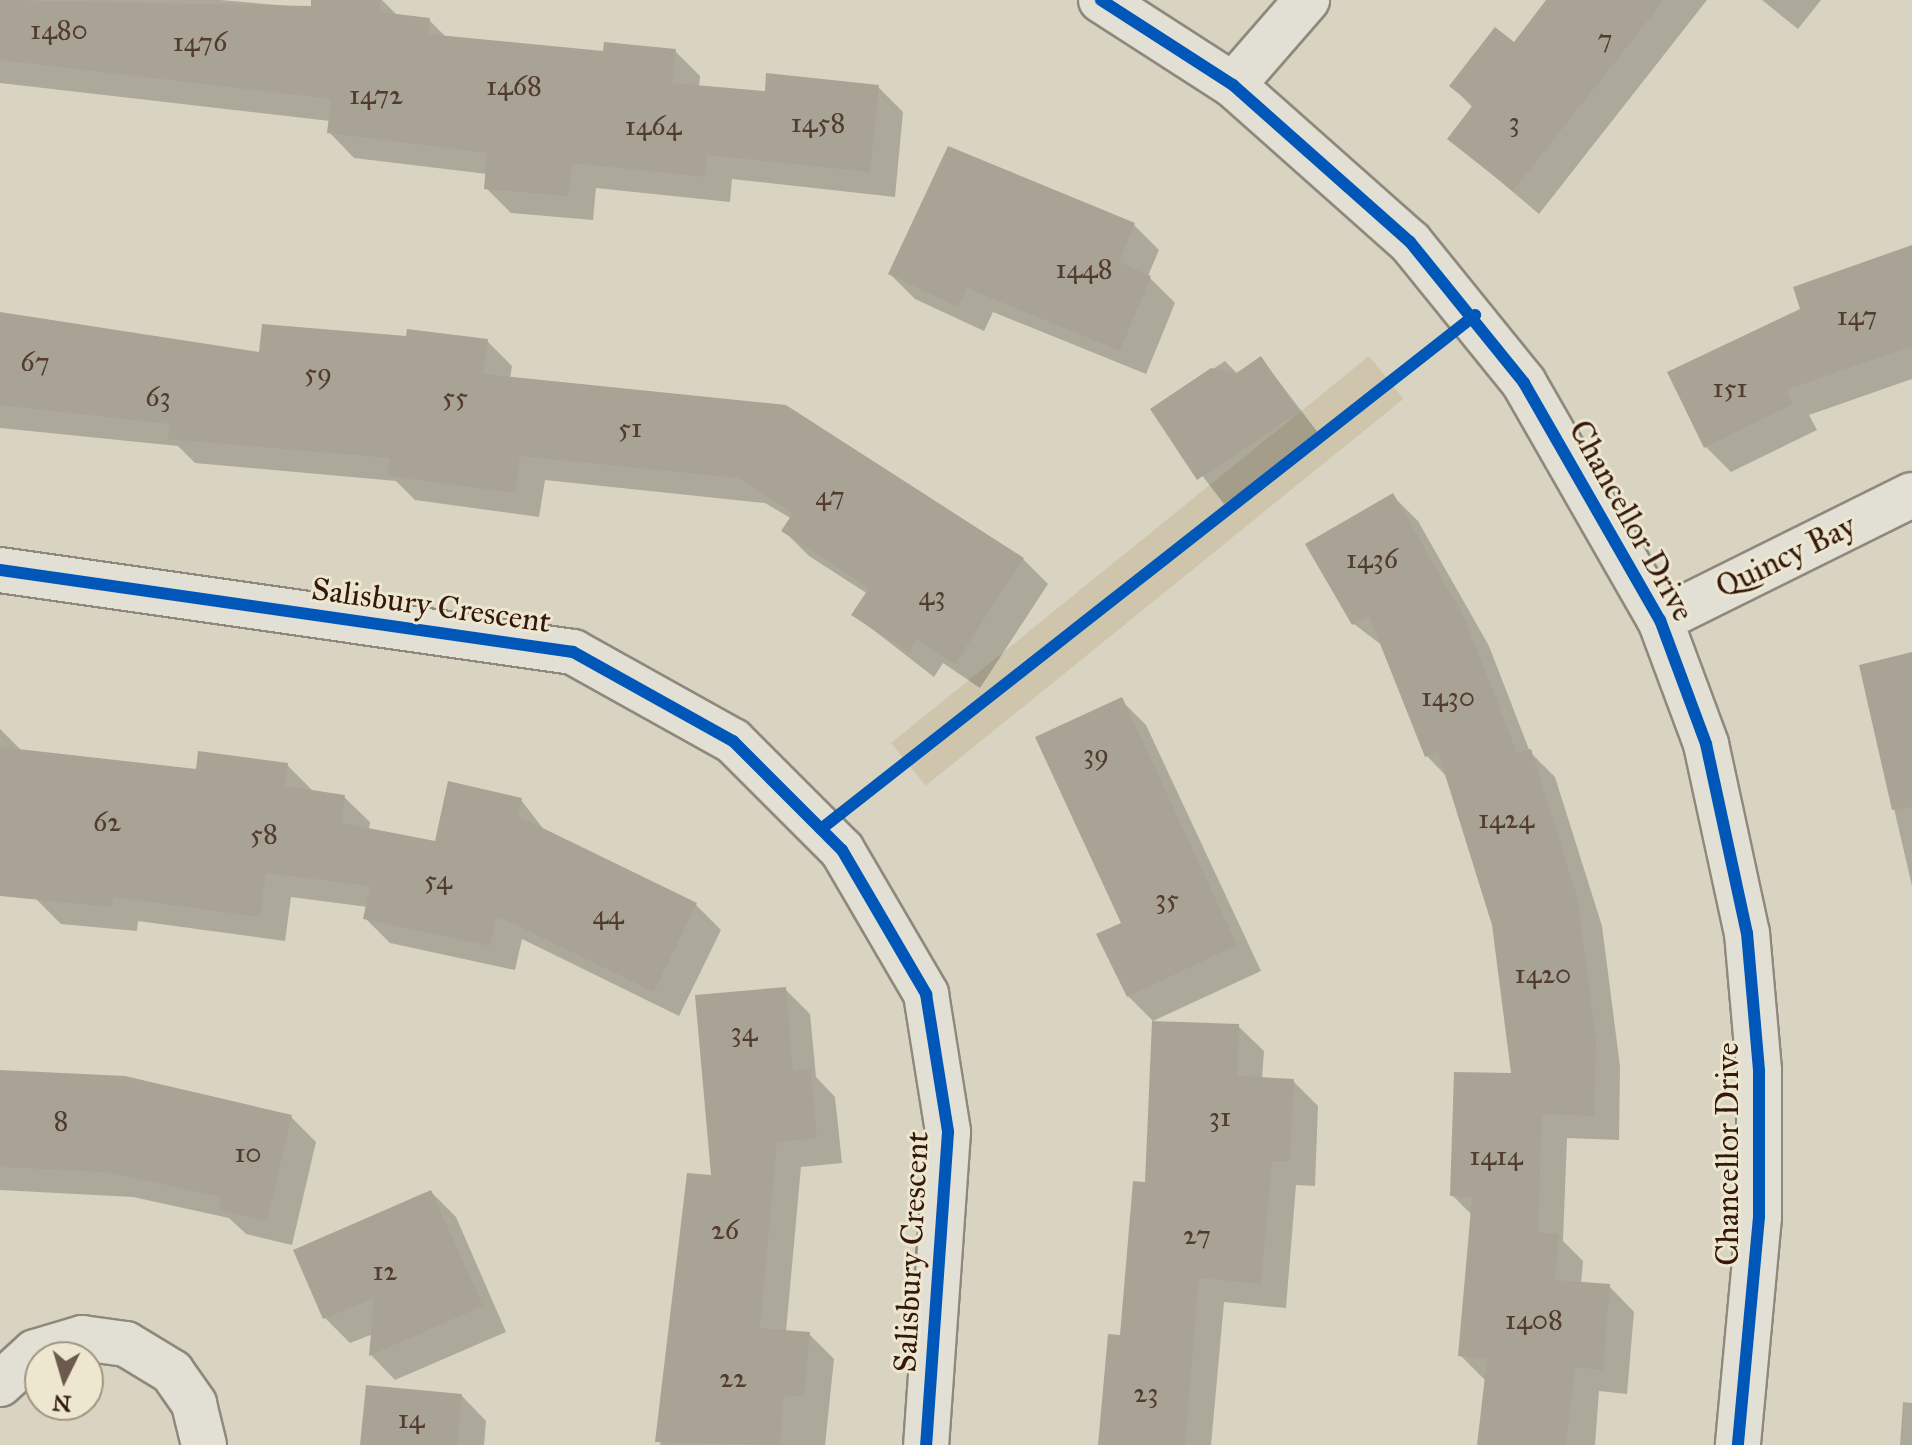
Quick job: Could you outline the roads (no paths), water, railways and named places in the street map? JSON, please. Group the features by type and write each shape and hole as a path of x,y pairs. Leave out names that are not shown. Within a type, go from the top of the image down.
{"street":[{"name":"Chancellor Drive","path":"1101,0 1233,85 1410,242 1475,315 1540,409 1660,620 1706,744 1747,933 1759,1071 1759,1217 1738,1445"},
{"path":"1233,85 1307,0"},
{"name":"Quincy Bay","path":"1660,620 1912,495"},
{"name":"Salisbury Crescent","path":"0,570 573,652 733,741 842,850 926,994 948,1132 926,1445"},
{"path":"0,1384 35,1352 82,1338 126,1344 172,1372 194,1404 204,1445"}]}
